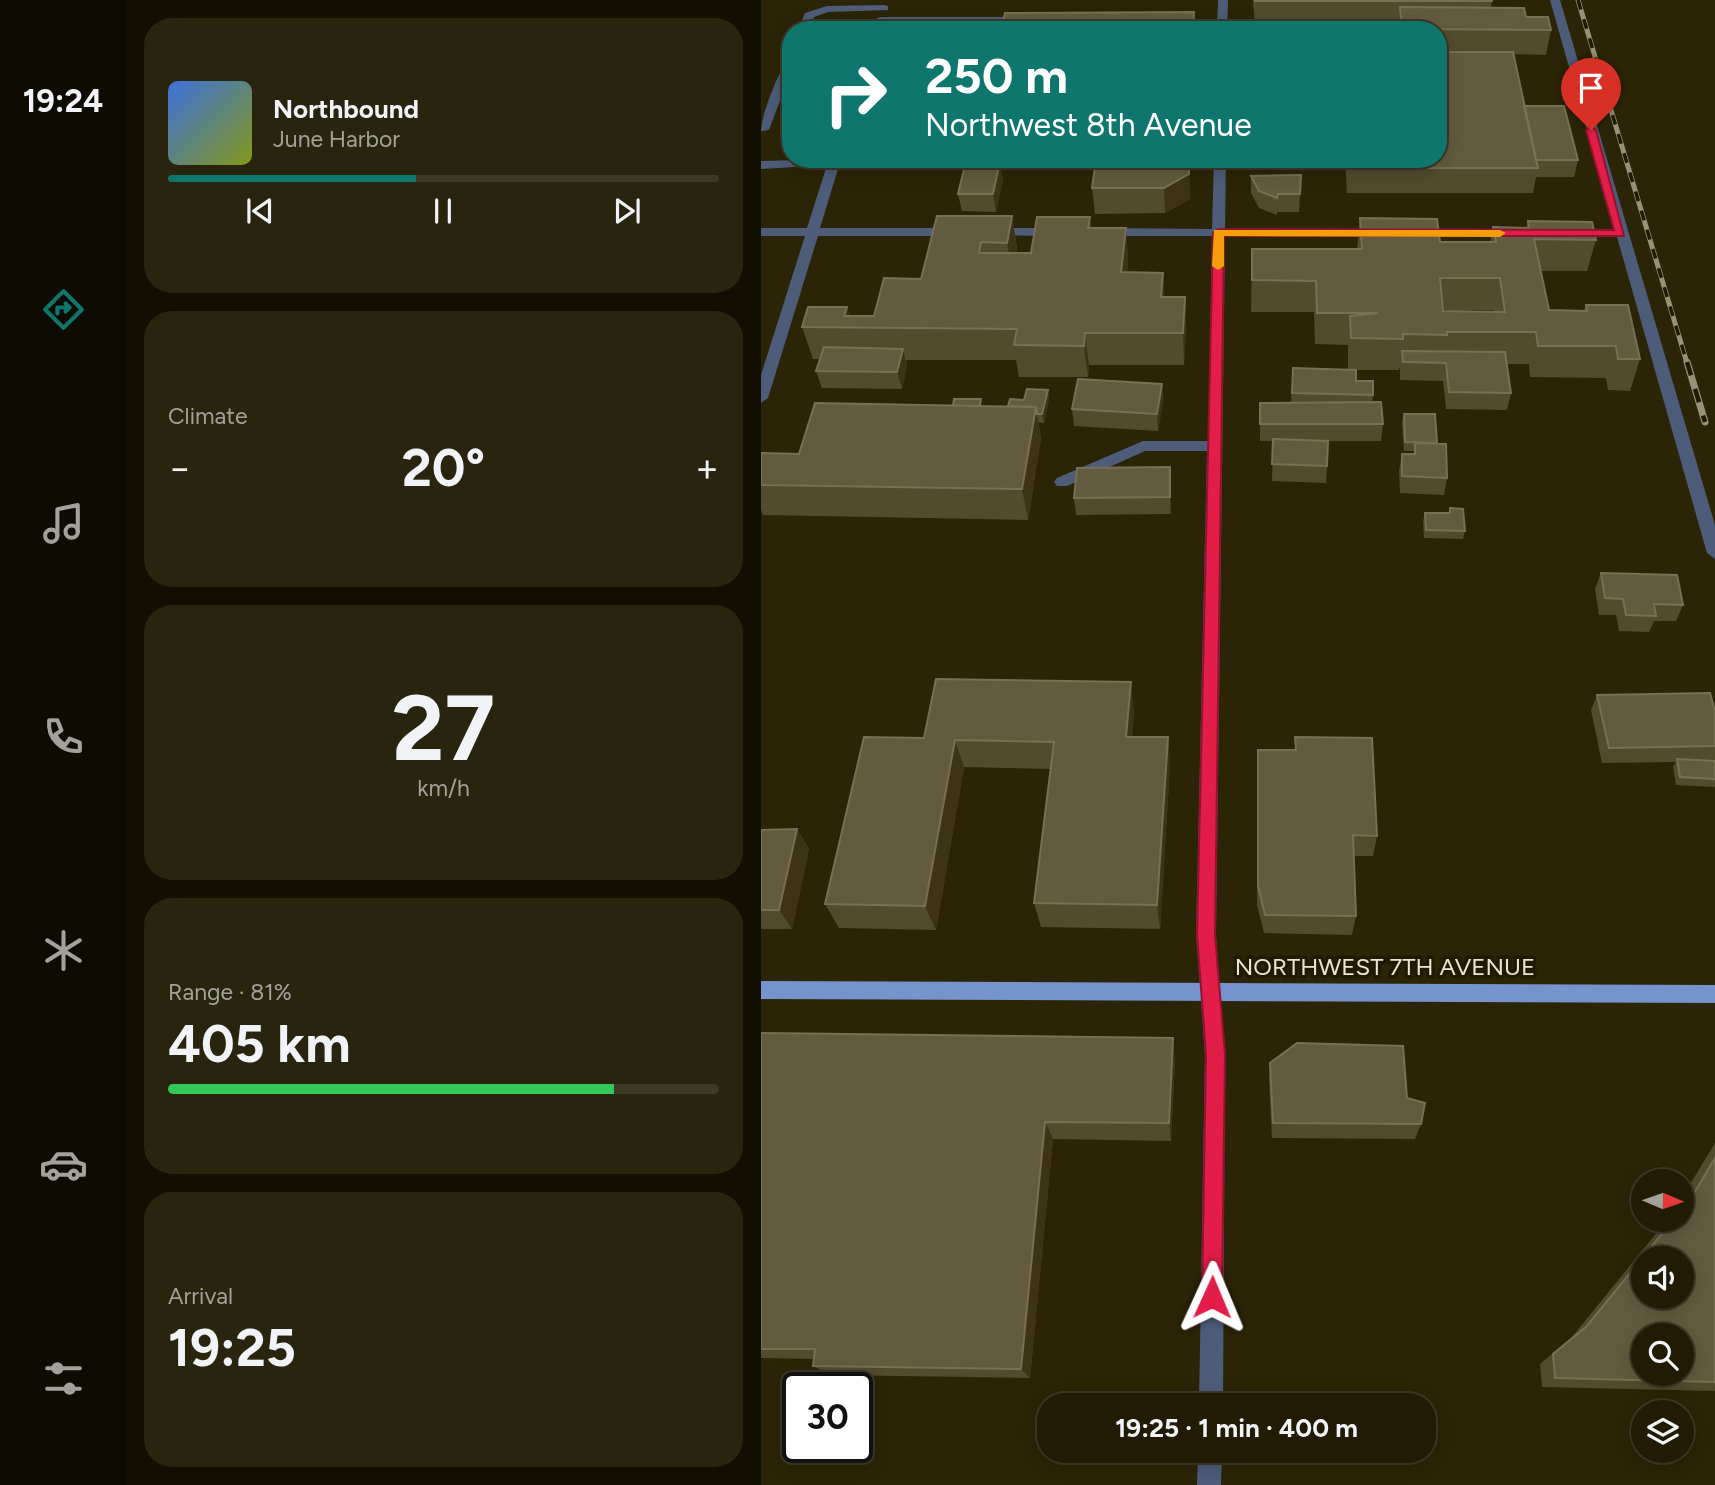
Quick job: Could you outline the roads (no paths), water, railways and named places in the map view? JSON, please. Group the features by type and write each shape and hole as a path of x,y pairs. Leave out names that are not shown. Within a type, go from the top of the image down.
{"main road":[{"name":"NORTHWEST 7TH AVENUE","path":"761,990 1715,994"}],"street":[{"path":"1222,21 1223,0"},
{"path":"1555,0 1620,233 1715,553"},
{"path":"807,21 809,15 829,4 882,14 1035,20"},
{"path":"765,128 782,93"},
{"path":"761,165 782,162"},
{"path":"761,398 832,168"},
{"path":"1211,1393 1215,1054 1206,935 1220,168"},
{"path":"761,232 1523,233"},
{"path":"1551,233 1620,233"},
{"path":"1062,482 1143,446 1215,446"},
{"path":"1210,1463 1210,1485"}],"railway":[{"path":"1578,0 1687,363"},
{"path":"1687,362 1705,422"}]}
